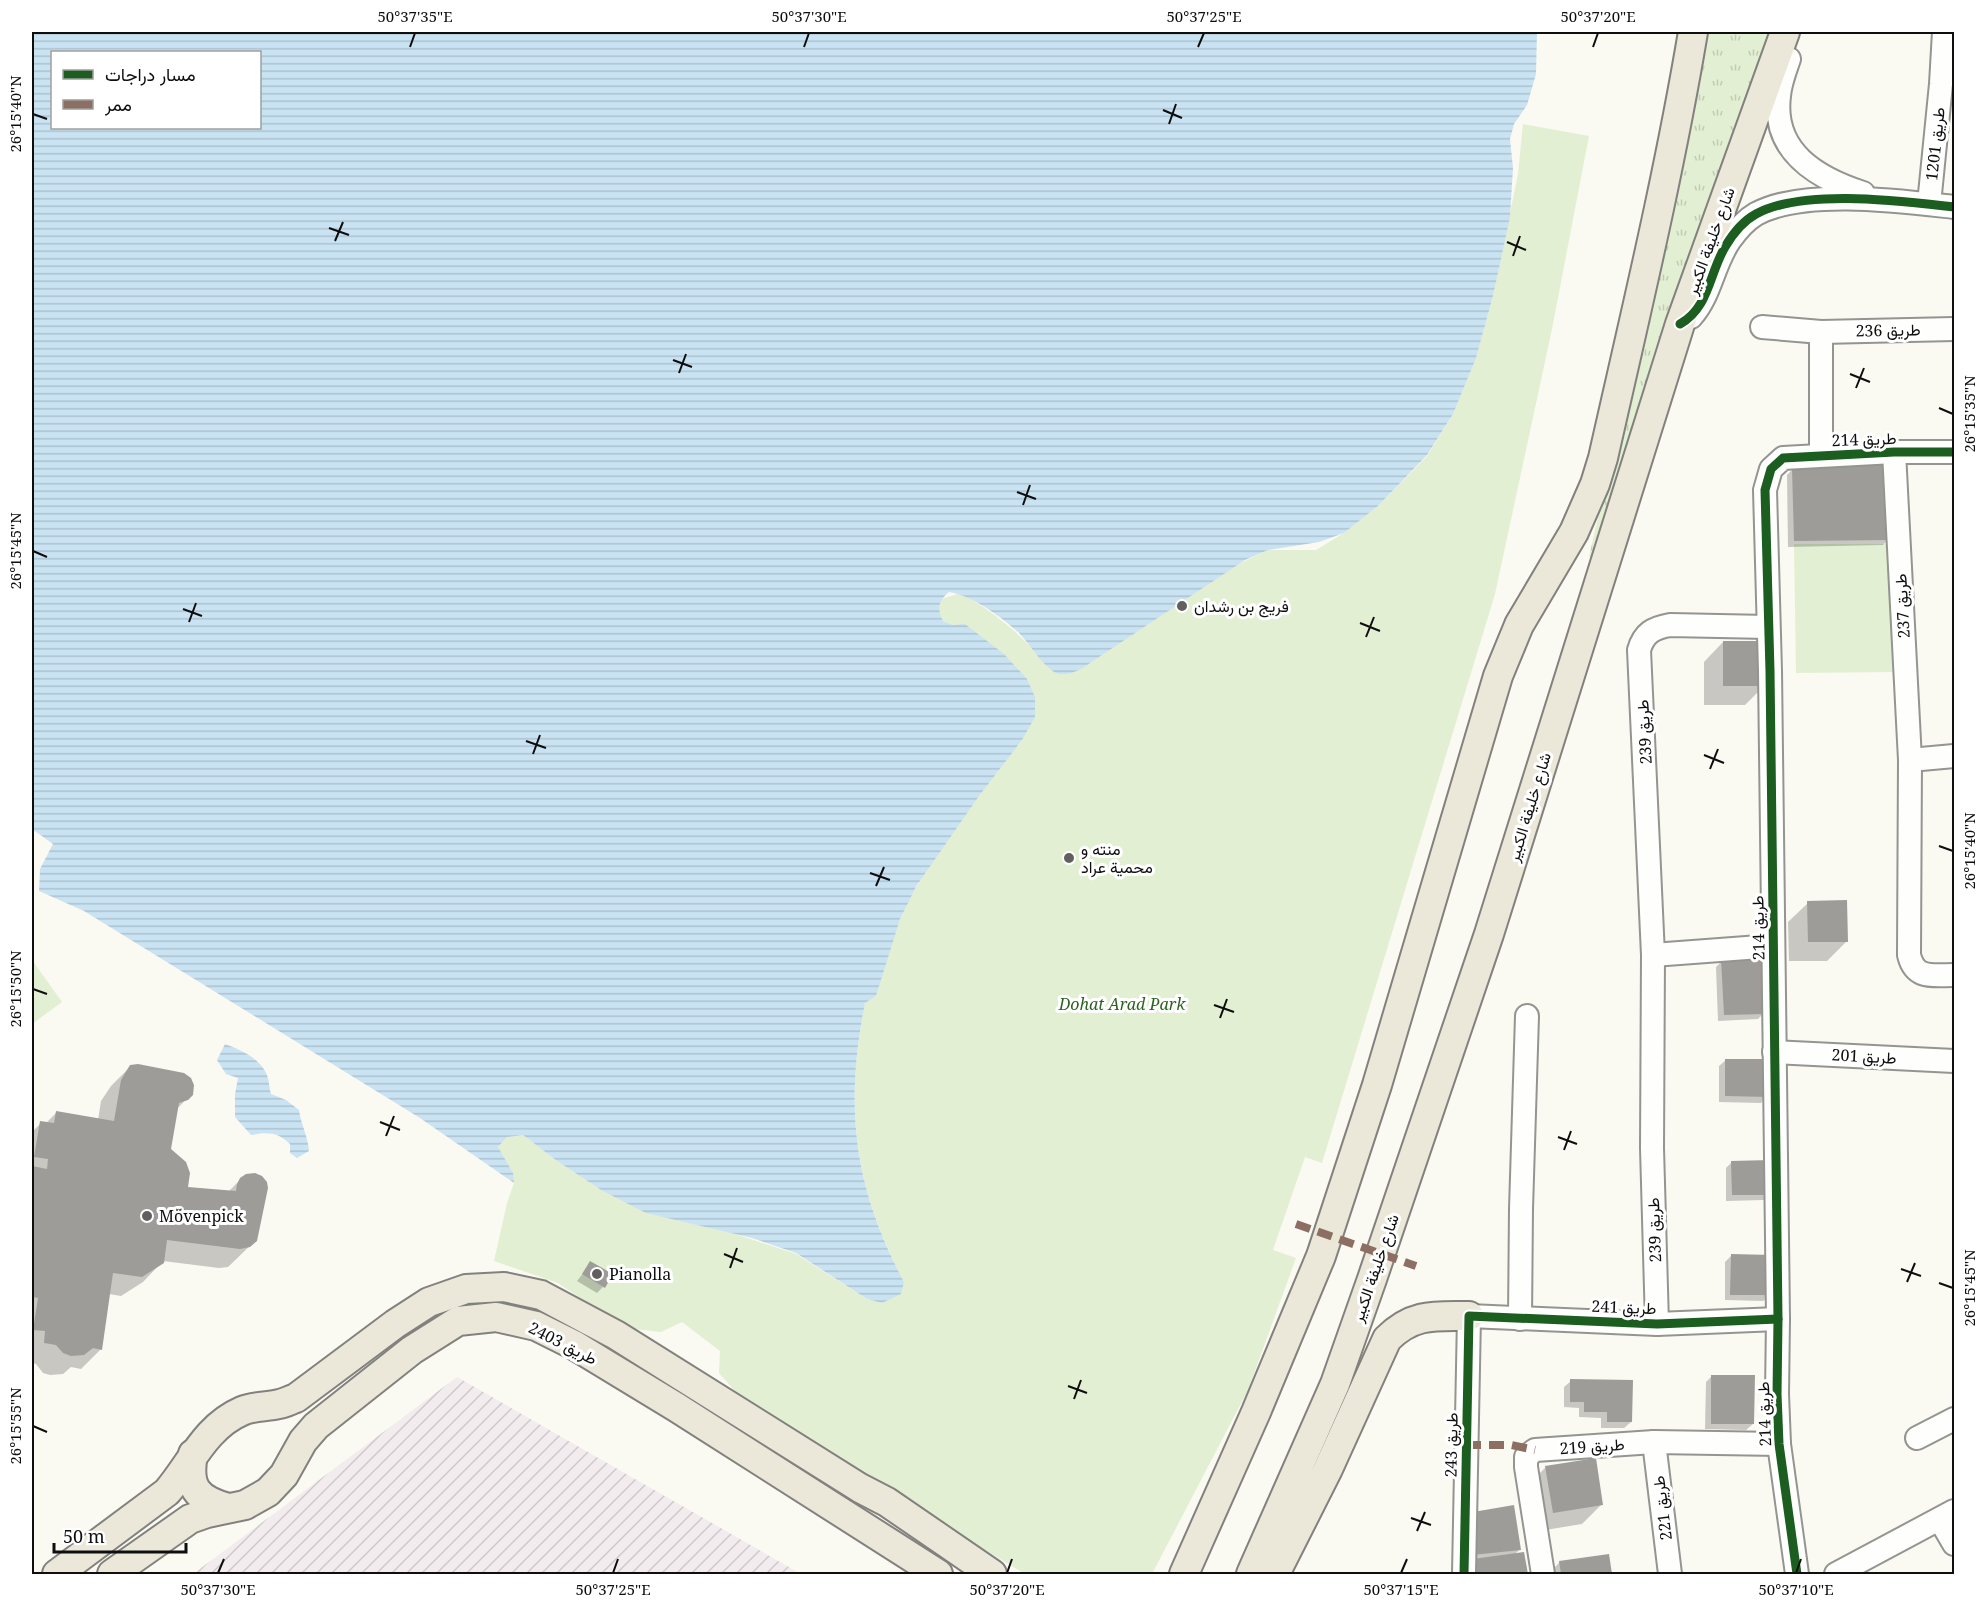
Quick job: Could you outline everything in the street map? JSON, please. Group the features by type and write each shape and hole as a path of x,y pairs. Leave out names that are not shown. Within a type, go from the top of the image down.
{"main road":[{"path":"1184,1575 1321,1256 1380,1074 1498,676 1519,625 1574,532 1595,484 1646,269 1693,32"},
{"name":"شارع خليفة الكبير","path":"1251,1575 1335,1384 1372,1279 1489,934 1680,324 1785,32"},
{"name":"طريق 2403","path":"57,1575 167,1492 181,1476 205,1438 220,1424 243,1410 280,1404 296,1398 429,1302 466,1289 504,1287 541,1295 616,1335 886,1502 992,1575"},
{"path":"1275,1575 1328,1469 1387,1339 1399,1327 1414,1319 1431,1316 1469,1316"},
{"name":"طريق 2403","path":"118,1570 190,1519 245,1505 268,1492 284,1474 303,1441 316,1426 412,1350 458,1321 496,1317 536,1326 574,1345 676,1407 938,1575"},
{"path":"676,1407 692,1383"},
{"path":"260,1407 277,1412 290,1425 296,1443 293,1460"},
{"path":"193,1454 190,1473 196,1490 210,1503 228,1508"},
{"path":"104,1539 118,1570"},
{"path":"1174,1575 1200,1539"}],"street":[{"path":"1794,32 1794,45 1778,97 1781,125 1786,139 1802,162 1825,179 1882,199"},
{"name":"طريق 1201","path":"1929,204 1948,85 1944,32"},
{"path":"1680,324 1692,317 1702,303 1719,259 1731,239 1756,214 1783,205 1812,200 1882,199 1954,207"},
{"name":"طريق 236","path":"1762,327 1821,332 1954,329"},
{"path":"1821,332 1821,455"},
{"name":"طريق 214","path":"1797,1575 1779,1444 1777,1394 1770,671 1765,490 1767,479 1776,463 1783,458 1894,452 1954,452"},
{"name":"طريق 237","path":"1894,452 1910,760 1909,955 1911,966 1921,974 1954,975"},
{"name":"طريق 239","path":"1657,1324 1652,1148 1653,955 1639,650 1647,633 1657,627 1670,625 1768,627"},
{"path":"1910,760 1954,756"},
{"path":"1653,955 1773,946"},
{"path":"1520,1319 1527,1016"},
{"name":"طريق 201","path":"1774,1052 1954,1061"},
{"name":"طريق 241","path":"1469,1316 1657,1324 1778,1319"},
{"name":"طريق 243","path":"1464,1575 1469,1316"},
{"path":"1917,1438 1954,1419"},
{"name":"طريق 219","path":"1544,1575 1527,1481 1526,1457 1536,1450 1654,1442 1779,1444"},
{"name":"طريق 221","path":"1654,1442 1670,1575"},
{"path":"1840,1574 1947,1515 1954,1544"}],"shaded area":[{"path":"457,1377 801,1574 193,1574"}],"green space":[{"path":"1702,32 1774,32 1595,559 1589,557"},
{"name":"Dohat Arad Park","path":"1523,124 1589,136 1552,329 1495,594 1322,1163 1305,1157 1273,1250 1296,1258 1248,1390 1152,1574 1025,1574 749,1407 719,1373 720,1351 682,1322 661,1332 624,1328 558,1283 494,1261 507,1203 514,1183 512,1173 498,1147 507,1137 523,1135 601,1190 796,1254 867,1299 882,1303 904,1282 874,1213 864,1179 858,1146 855,1077 865,1002 876,996 897,927 926,870 956,826 1022,740 953,625 943,621 938,611 941,599 961,593 1004,622 1041,658 1268,550 1316,550 1344,533 1378,506 1427,456 1453,414 1476,357 1493,296 1518,174"},
{"path":"1794,544 1891,544 1893,672 1796,673"},
{"path":"32,960 62,1002 32,1024"}],"water":[{"path":"32,32 1537,32 1536,74 1527,105 1514,124 1510,139 1513,168 1510,217 1493,296 1476,358 1453,414 1427,455 1378,506 1344,533 1319,542 1268,550 1245,560 1081,669 1068,674 1054,672 1020,634 977,602 949,592 941,602 939,609 943,621 953,625 965,624 1004,654 1027,679 1035,697 1035,717 1022,740 979,796 917,885 900,919 876,996 865,1003 855,1078 858,1146 864,1180 874,1213 904,1282 901,1294 882,1303 867,1299 796,1253 752,1238 646,1213 601,1190 523,1135 507,1137 498,1147 513,1173 514,1183 420,1118 84,911 39,891 40,869 53,844 32,829"},
{"path":"225,1044 242,1051 262,1066 271,1094 286,1100 299,1110 309,1151 297,1158 290,1153 290,1144 286,1140 272,1134 251,1135 235,1117 238,1078 226,1074 217,1060"}],"building":[{"path":"1886,464 1891,540 1794,541 1792,468"},
{"path":"1723,641 1766,641 1766,686 1723,686"},
{"path":"1847,900 1848,942 1808,942 1807,901"},
{"path":"1763,958 1765,1014 1724,1015 1721,959"},
{"path":"1725,1059 1769,1059 1769,1097 1725,1096"},
{"name":"Mövenpick","path":"138,1064 184,1073 191,1078 194,1085 193,1095 188,1100 179,1103 171,1149 186,1162 190,1173 188,1187 236,1191 240,1178 246,1174 255,1173 267,1182 268,1188 257,1241 250,1247 240,1249 167,1240 164,1263 142,1277 113,1273 102,1350 93,1348 84,1355 71,1356 63,1353 56,1345 44,1343 45,1331 33,1330 38,1298 32,1297 32,1166 47,1169 48,1159 34,1157 40,1121 54,1123 56,1111 114,1121 121,1080 130,1065"},
{"path":"1771,1160 1772,1195 1732,1195 1731,1161"},
{"path":"1731,1254 1772,1255 1771,1295 1730,1295"},
{"name":"Pianolla","path":"590,1261 613,1274 605,1288 582,1274"},
{"path":"1711,1375 1755,1375 1754,1424 1711,1424"},
{"path":"1570,1379 1633,1380 1632,1422 1607,1422 1607,1412 1584,1412 1584,1402 1570,1402"},
{"path":"1596,1458 1603,1505 1553,1513 1545,1466"},
{"path":"1514,1505 1521,1550 1472,1555 1473,1512"},
{"path":"1524,1552 1528,1574 1475,1574 1473,1559"},
{"path":"1609,1554 1612,1574 1561,1574 1559,1561"}],"marked path":[{"path":"1296,1224 1416,1266"},
{"path":"1466,1445 1511,1445 1535,1450"}],"cycle path":[{"path":"1680,324 1690,317 1703,300 1720,257 1731,238 1742,224 1756,214 1776,206 1800,201 1853,198 1954,207"},
{"path":"1797,1574 1779,1444 1777,1394 1770,671 1765,490 1771,469 1783,458 1894,452 1954,452"},
{"path":"1464,1574 1469,1316 1657,1324 1778,1319"}],"place":[{"name":"فريج بن رشدان","path":"1182,606"},
{"name":"منته و محمية عراد","path":"1069,858"},
{"name":"Mövenpick","path":"147,1216"},
{"name":"Pianolla","path":"597,1274"}]}
